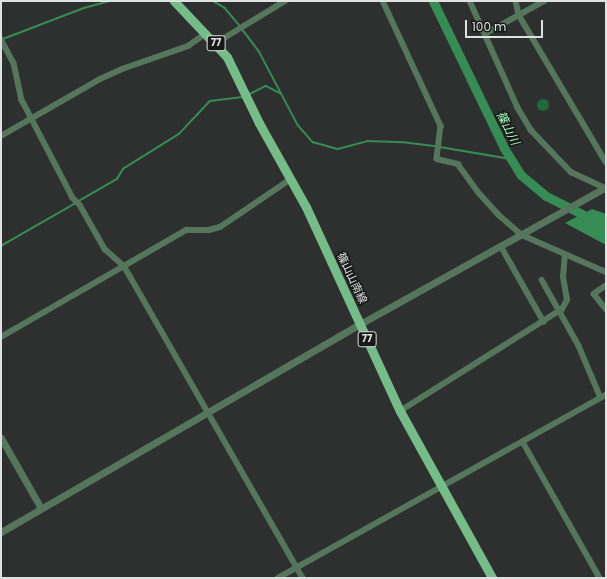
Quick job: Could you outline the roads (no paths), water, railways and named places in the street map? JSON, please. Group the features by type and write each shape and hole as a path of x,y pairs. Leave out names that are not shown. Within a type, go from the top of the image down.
{"main road":[{"name":"篠山山南線","path":"174,1 205,34 216,43 227,57 246,96 292,179 400,411 492,578"}],"street":[{"path":"216,43 285,1"},
{"path":"383,1 436,113 441,137 437,159 458,164 480,194 499,215 524,233 565,255 606,272"},
{"path":"470,1 518,108 531,130 570,172 604,188"},
{"path":"516,1 519,16 606,162"},
{"path":"485,34 544,1"},
{"path":"1,136 32,117 111,74 188,46 205,34"},
{"path":"1,39 14,63 18,89 72,198 80,205 104,249 124,266 303,578"},
{"path":"1,337 186,230 215,229 292,179"},
{"path":"1,532 208,414 360,324 604,188"},
{"path":"501,246 544,322"},
{"path":"400,411 558,312 567,300 563,277 565,255"},
{"path":"278,578 604,396 580,346 558,312 542,280"},
{"path":"606,286 594,294 606,309"},
{"path":"1,438 41,508"},
{"path":"523,442 600,578"}],"waterway":[{"path":"3,39 84,8 110,1"},
{"path":"213,1 225,8 241,27"},
{"name":"篠山川","path":"433,1 504,148 521,175 546,196 606,226"},
{"path":"243,30 259,51 298,125 313,142 338,149 367,141 402,142 436,146"},
{"path":"248,95 266,86 280,93"},
{"path":"79,201 117,179 123,169 179,134 210,101 243,97"},
{"path":"440,147 511,159"},
{"path":"1,246 76,203"}]}
